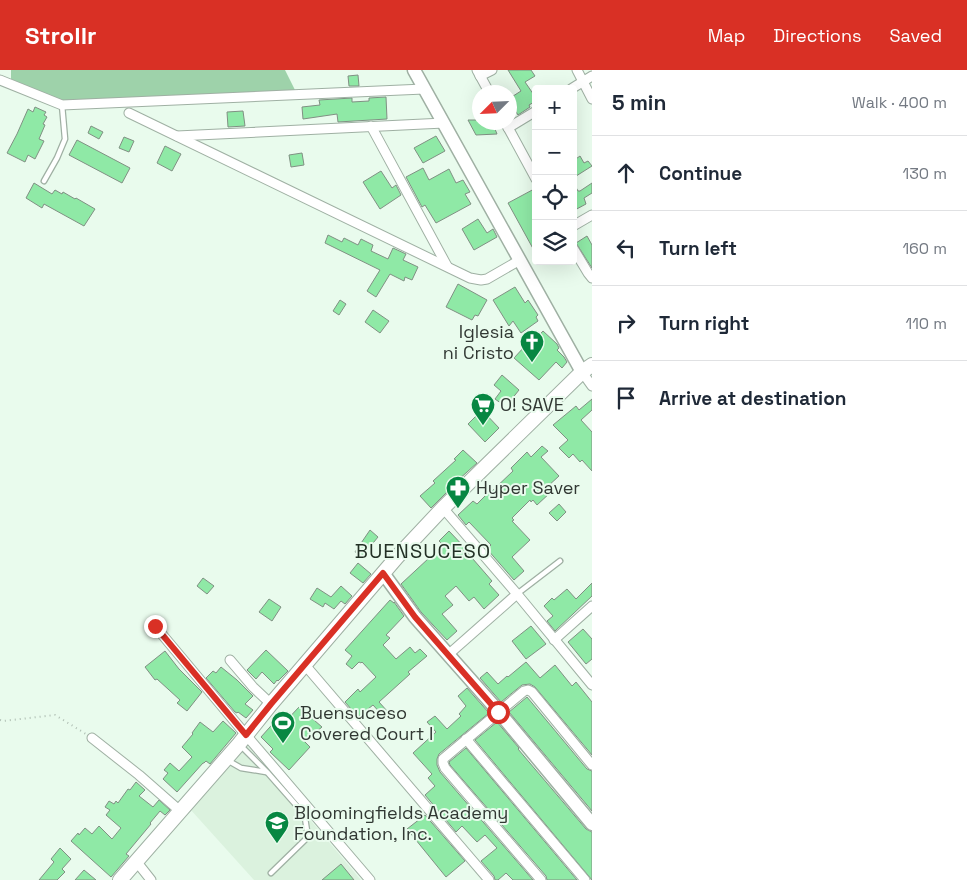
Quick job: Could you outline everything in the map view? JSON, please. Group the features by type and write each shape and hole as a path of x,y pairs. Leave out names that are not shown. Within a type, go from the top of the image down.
{"main road":[{"path":"120,880 226,759 396,557 443,508 587,368"}],"street":[{"path":"414,70 520,260 587,368 592,386"},
{"path":"485,85 479,73 492,70"},
{"path":"577,70 592,99"},
{"path":"577,86 592,76"},
{"path":"0,80 62,105 424,89"},
{"path":"129,113 470,278 481,280 494,276 520,260"},
{"path":"517,120 532,113"},
{"path":"177,136 444,123"},
{"path":"371,126 447,266"},
{"path":"508,130 534,175"},
{"path":"577,224 592,215"},
{"path":"577,255 592,278"},
{"path":"443,508 592,685"},
{"path":"383,573 415,617 449,654 592,824"},
{"path":"449,654 517,594"},
{"path":"554,640 592,606"},
{"path":"155,626 242,739 370,880"},
{"path":"230,660 244,678 271,704"},
{"path":"305,665 488,880"},
{"path":"541,880 445,768 443,760 498,712 524,691 528,690 532,692 592,765"},
{"path":"92,738 180,810"},
{"path":"466,739 585,880"},
{"path":"136,861 152,880"}],"lane":[{"path":"44,181 65,139 62,105"},
{"path":"517,594 560,561"},
{"path":"242,739 267,772 304,814 305,818 308,837 271,873"},
{"path":"226,759 241,768 267,772"}],"path":[{"path":"0,720 55,715 92,738"}],"shaded area":[{"name":"Bloomingfields Academy Foundation, Inc.","path":"247,745 361,880 254,880 190,809"}],"green space":[{"path":"11,70 285,70 295,90 61,101 11,79"}],"building":[{"path":"508,70 531,70 535,76 525,82 532,92 532,103 529,105 530,107 518,115 517,94 521,91"},
{"path":"358,75 359,86 349,86 348,76"},
{"path":"386,97 387,119 338,122 337,114 303,119 302,107 320,105 319,100 352,98 352,102"},
{"path":"35,107 46,112 44,115 47,117 43,124 45,125 39,139 44,141 35,159 28,155 25,162 7,153 28,109 33,112"},
{"path":"243,111 245,126 228,127 227,112"},
{"path":"91,126 103,132 99,139 88,133"},
{"path":"473,130 495,130 497,134 476,135"},
{"path":"436,136 445,151 423,163 414,148"},
{"path":"124,137 134,141 129,152 119,148"},
{"path":"77,140 130,168 122,183 69,155"},
{"path":"165,146 181,154 172,171 157,163"},
{"path":"302,153 304,165 291,167 289,155"},
{"path":"580,156 584,163 588,161 592,166 577,175 577,175 577,158"},
{"path":"423,168 429,180 449,169 456,183 463,180 470,192 465,194 471,204 436,223 425,205 422,207 406,177"},
{"path":"381,171 392,188 396,185 401,195 380,209 363,182"},
{"path":"34,183 52,194 55,190 62,194 63,192 95,209 84,226 44,204 42,208 26,198"},
{"path":"592,183 592,193 584,198 586,204 577,209 577,189 580,191"},
{"path":"532,190 532,247 508,203"},
{"path":"478,219 487,233 493,229 497,237 474,250 462,229"},
{"path":"328,235 342,242 344,238 358,245 361,239 373,245 371,251 388,259 393,248 406,254 403,260 418,267 412,280 405,277 404,281 390,274 376,297 367,291 380,270 325,243"},
{"path":"587,236 592,245 592,268 577,245 577,242"},
{"path":"458,284 487,300 478,316 475,315 472,320 446,307"},
{"path":"515,287 525,303 528,300 538,315 536,317 538,321 521,333 513,321 509,326 493,300"},
{"path":"340,300 346,304 339,315 333,311"},
{"path":"373,310 389,321 380,333 365,322"},
{"path":"543,331 557,344 559,348 557,350 567,362 562,368 556,362 539,380 514,358 525,346 527,348"},
{"path":"502,375 519,390 511,400 508,397 502,404 495,399 501,391 494,385"},
{"path":"592,399 592,410 581,420 592,432 592,471 582,460 580,462 573,454 569,458 559,448 568,440 553,425 576,406 579,410"},
{"name":"O! SAVE","path":"482,410 499,428 485,442 468,424"},
{"path":"542,446 548,451 541,457 559,476 547,487 551,492 537,505 533,500 531,502 530,500 512,518 514,520 512,521 530,540 512,557 524,571 514,580 487,549 491,545 469,522 466,525 458,515 473,501 477,504 490,493 513,471 511,468 527,452 531,457"},
{"path":"463,450 477,463 447,490 431,508 420,496 435,483 433,481 456,460 454,459"},
{"path":"559,504 566,512 557,521 549,513"},
{"path":"370,530 378,537 362,556 355,552"},
{"path":"449,531 492,581 489,584 499,595 484,609 474,597 469,601 456,586 445,596 453,605 442,614 457,631 447,640 421,612 401,584 443,545 439,541"},
{"path":"358,563 371,574 363,583 350,573"},
{"path":"203,578 214,586 207,594 197,586"},
{"path":"592,583 592,596 555,631 547,621 553,616 544,606 552,598 554,600 567,589 576,599"},
{"path":"341,586 352,596 345,604 341,601 334,609 325,603 323,607 310,599 317,588 331,597"},
{"path":"269,599 281,607 272,621 259,612"},
{"path":"390,600 394,602 404,616 386,635 390,638 383,645 396,659 410,647 415,653 420,649 427,656 408,672 410,674 379,702 388,712 383,716 373,705 358,717 345,702 358,689 360,692 376,677 362,662 359,662 352,669 346,664 352,656 345,650"},
{"path":"531,626 546,644 526,659 512,641"},
{"path":"583,629 592,639 592,659 586,664 568,642"},
{"path":"266,650 288,671 274,684 262,672 256,679 247,670"},
{"path":"165,651 179,669 202,692 187,711 177,703 180,700 157,679 155,680 145,667"},
{"path":"526,662 540,678 555,665 572,686 576,682 592,702 592,755 535,687 530,684 522,685 501,702 480,678 487,672 498,684"},
{"path":"221,667 253,696 245,704 253,710 246,718 235,712 206,678 213,671 216,673"},
{"path":"467,688 489,713 439,754 437,765 440,772 533,880 513,880 506,873 498,880 495,880 494,876 481,861 497,848 485,835 477,842 462,826 456,832 425,795 435,786 428,778 432,774 413,753 436,732 427,722 435,716 447,729 461,716 459,714 466,706 458,696"},
{"path":"527,697 587,769 592,771 592,811 509,712"},
{"name":"Buensuceso Covered Court I","path":"299,707 322,727 316,732 314,730 304,741 310,747 289,770 270,752 273,749 261,737 278,718 284,723"},
{"path":"223,721 236,733 210,764 206,761 203,763 177,792 163,779 168,773 164,770 170,763 179,771 192,757 182,747 200,722 213,732"},
{"path":"497,722 586,829 592,832 592,880 475,740"},
{"path":"466,748 577,880 547,880 546,876 450,765 449,762"},
{"path":"136,782 145,790 139,796 153,807 159,800 170,810 165,815 160,811 126,854 129,856 111,877 71,841 85,828 92,834 99,826 112,839 121,828 106,815 110,810 105,807 109,801 114,804 116,801 118,803 128,789 130,790"},
{"path":"425,815 465,861 446,877 407,829"},
{"path":"60,848 71,859 62,869 65,872 57,880 39,880 54,862 51,859"},
{"path":"341,864 354,880 322,880"},
{"path":"84,870 96,880 75,880"}],"place":[{"name":"Iglesia ni Cristo","path":"532,363"},
{"name":"O! SAVE","path":"483,426"},
{"name":"Hyper Saver","path":"458,509"},
{"name":"Buensuceso Covered Court I","path":"283,744"},
{"name":"Bloomingfields Academy Foundation, Inc.","path":"277,844"}],"district":[{"name":"BUENSUCESO","path":"423,551"}],"route":[{"path":"155,626 246,735 383,573 415,617 498,712"}]}
